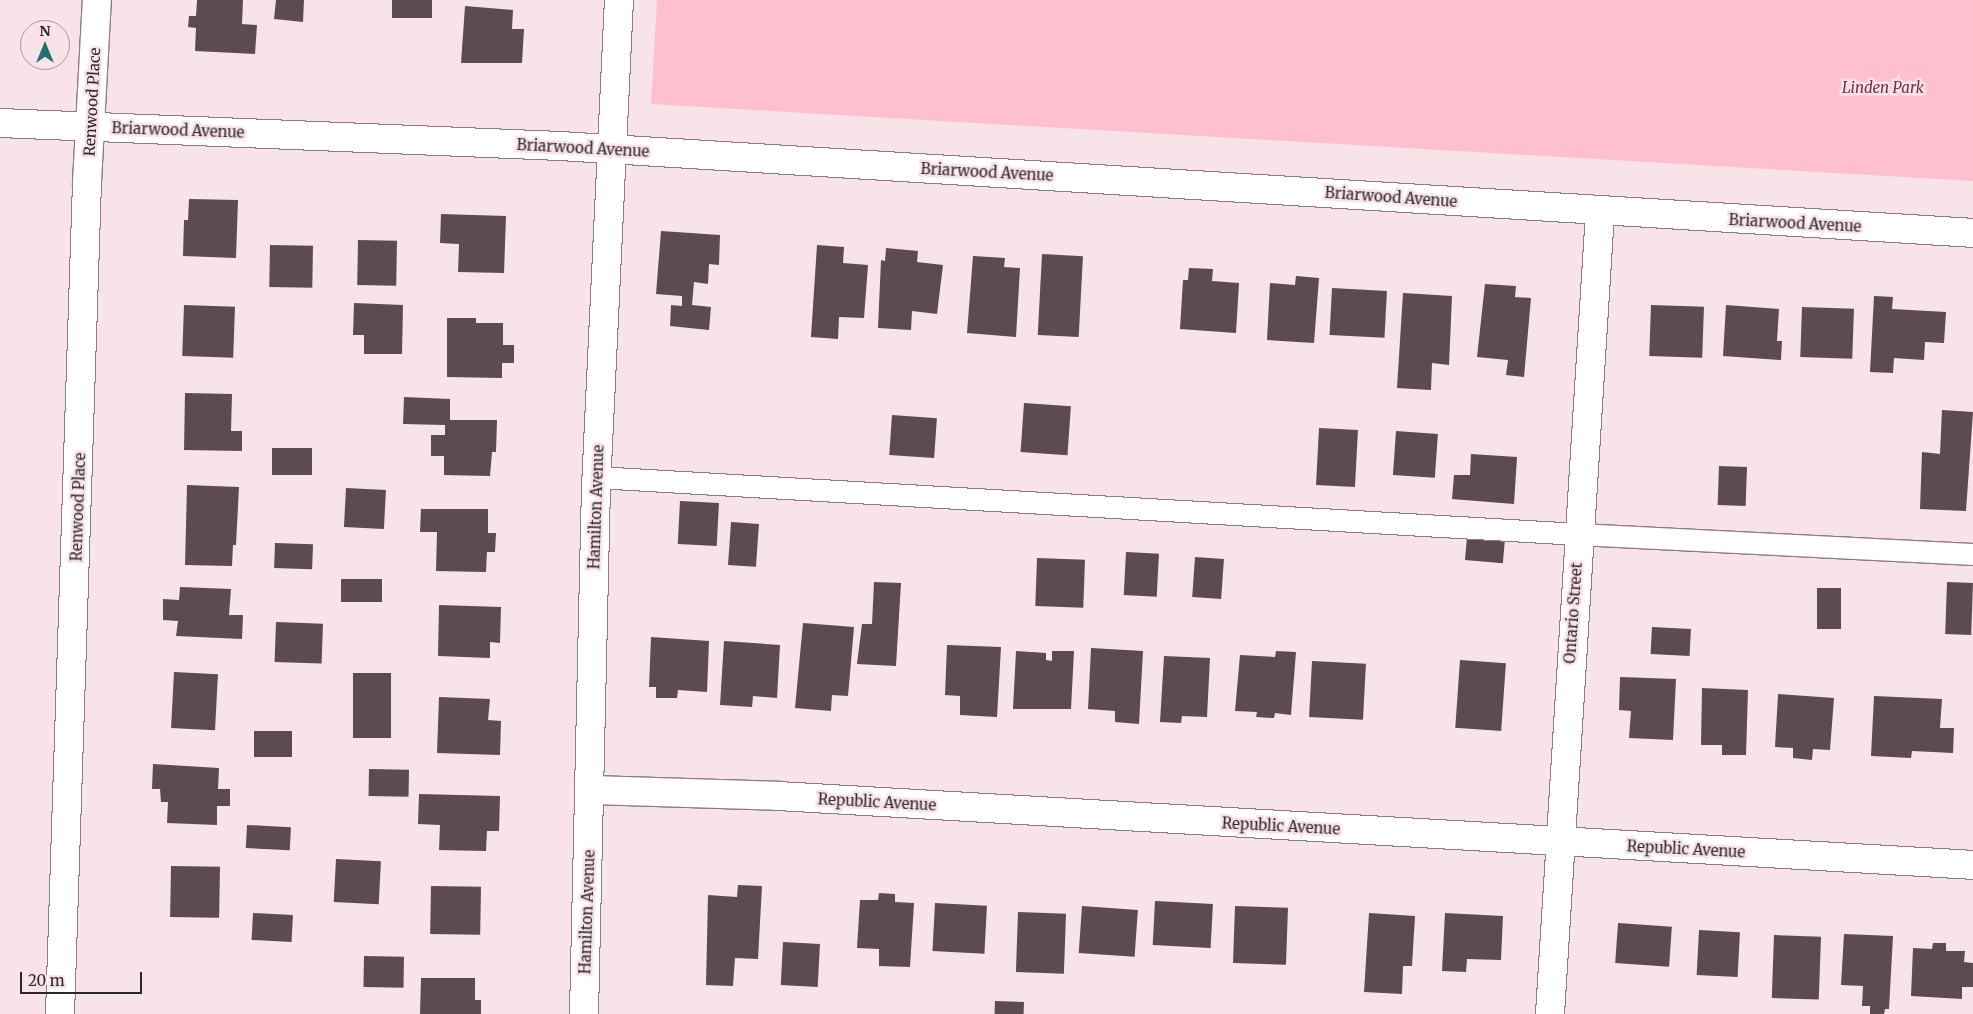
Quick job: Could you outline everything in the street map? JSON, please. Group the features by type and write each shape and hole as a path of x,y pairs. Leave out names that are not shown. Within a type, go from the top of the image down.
{"street":[{"name":"Renwood Place","path":"60,1014 90,126 97,0"},
{"name":"Hamilton Avenue","path":"584,1014 596,477 610,150 619,0"},
{"name":"Briarwood Avenue","path":"0,123 610,150 1268,188 1600,212 1973,233"},
{"name":"Ontario Street","path":"1550,1014 1559,842 1600,212"},
{"name":"Republic Avenue","path":"590,790 778,796 1973,865"}],"lane":[{"path":"596,477 1579,534 1973,554"}],"green space":[{"name":"Linden Park","path":"657,0 1973,0 1973,181 651,104"}],"building":[{"path":"197,0 243,0 242,24 257,25 255,54 195,51 196,28 188,27 189,16 196,16"},
{"path":"276,0 304,0 303,22 274,19"},
{"path":"392,0 432,0 432,18 392,18"},
{"path":"465,6 513,10 512,29 524,29 522,63 461,63"},
{"path":"189,199 238,200 236,258 183,256 184,220 188,220"},
{"path":"441,214 506,216 504,273 458,272 459,244 440,243"},
{"path":"661,231 720,235 719,265 709,264 708,284 694,282 692,305 711,307 709,330 670,326 671,305 682,306 682,296 656,294"},
{"path":"358,240 397,241 396,286 357,285"},
{"path":"270,245 313,246 312,288 269,287"},
{"path":"817,245 844,247 843,263 868,265 864,318 839,317 838,339 811,337"},
{"path":"886,248 918,251 917,262 943,265 937,314 912,311 911,330 878,328 881,260 885,261"},
{"path":"1042,254 1083,256 1079,337 1038,335"},
{"path":"973,256 1005,258 1004,267 1020,268 1016,337 967,333"},
{"path":"1189,268 1213,269 1212,281 1239,283 1236,333 1180,329 1183,280 1188,280"},
{"path":"1296,276 1319,278 1314,343 1267,340 1270,283 1295,285"},
{"path":"1485,284 1516,286 1515,297 1531,298 1524,377 1506,375 1508,360 1477,357"},
{"path":"1332,288 1387,291 1384,338 1330,335"},
{"path":"1403,293 1452,296 1449,365 1432,363 1431,390 1397,388"},
{"path":"1874,296 1893,297 1892,309 1946,312 1944,343 1925,342 1924,360 1894,358 1893,373 1870,372"},
{"path":"354,303 403,305 402,354 364,354 364,335 353,335"},
{"path":"184,305 235,307 233,358 182,356"},
{"path":"1651,305 1704,307 1702,358 1649,356"},
{"path":"1726,305 1779,309 1777,341 1782,341 1781,360 1723,356"},
{"path":"1802,307 1854,309 1852,359 1800,357"},
{"path":"447,318 476,318 476,323 503,323 503,345 514,345 514,363 502,363 502,378 447,377"},
{"path":"185,393 232,394 231,431 242,431 242,451 184,450"},
{"path":"404,397 450,399 450,420 497,420 496,452 492,452 490,476 444,475 444,456 431,456 431,435 445,435 445,425 403,424"},
{"path":"1024,403 1071,406 1067,455 1021,452"},
{"path":"1942,410 1973,412 1966,511 1920,509 1922,452 1940,454"},
{"path":"892,415 937,418 934,458 889,455"},
{"path":"1319,428 1358,430 1355,487 1316,485"},
{"path":"1396,431 1438,434 1435,478 1393,475"},
{"path":"272,448 312,448 312,475 272,475"},
{"path":"1471,454 1517,457 1514,504 1452,499 1454,475 1470,475"},
{"path":"1719,466 1747,467 1746,506 1718,505"},
{"path":"187,485 239,487 236,545 233,545 232,566 185,565"},
{"path":"346,488 386,490 384,529 344,527"},
{"path":"680,501 719,503 717,546 678,544"},
{"path":"421,509 488,509 488,533 496,533 495,552 487,552 486,572 436,571 437,532 420,532"},
{"path":"731,522 759,524 756,567 728,565"},
{"path":"1467,537 1505,540 1503,563 1465,560"},
{"path":"275,543 313,544 312,569 274,568"},
{"path":"1126,552 1159,554 1157,597 1124,595"},
{"path":"1195,557 1224,559 1221,599 1192,597"},
{"path":"1037,558 1085,560 1083,608 1035,606"},
{"path":"341,579 382,579 382,602 341,602"},
{"path":"874,582 901,583 896,666 857,664 862,624 872,624"},
{"path":"1947,582 1973,583 1971,635 1945,634"},
{"path":"180,587 231,589 229,615 243,615 242,639 176,636 178,621 163,620 163,599 179,600"},
{"path":"1817,588 1841,588 1841,629 1817,629"},
{"path":"439,605 501,607 500,643 490,642 490,658 438,656"},
{"path":"276,622 323,624 322,664 275,662"},
{"path":"803,623 854,627 848,696 832,695 831,711 795,708"},
{"path":"1652,627 1691,629 1690,656 1651,654"},
{"path":"651,637 709,641 707,692 678,690 677,698 656,698 656,687 649,687"},
{"path":"724,641 780,645 777,698 753,696 752,707 720,705"},
{"path":"947,645 1001,647 997,717 960,715 960,696 945,695"},
{"path":"1091,648 1143,651 1139,724 1115,722 1115,711 1088,709"},
{"path":"1016,651 1046,653 1046,660 1052,661 1052,651 1074,651 1071,709 1013,709"},
{"path":"1276,651 1296,652 1291,715 1275,713 1274,718 1256,717 1257,712 1235,711 1240,655 1275,657"},
{"path":"1164,656 1210,658 1207,717 1182,716 1181,723 1160,722"},
{"path":"1460,660 1506,663 1501,731 1455,728"},
{"path":"1312,661 1366,664 1363,720 1309,717"},
{"path":"174,672 218,674 215,730 171,728"},
{"path":"353,673 391,673 391,738 353,738"},
{"path":"1620,677 1676,679 1673,740 1629,738 1631,711 1619,710"},
{"path":"1702,688 1748,690 1746,755 1722,755 1722,745 1701,745"},
{"path":"1778,694 1834,698 1830,750 1813,749 1812,760 1793,758 1793,748 1775,747"},
{"path":"1874,696 1942,699 1940,728 1954,728 1953,753 1912,751 1911,758 1871,756"},
{"path":"439,697 490,699 488,720 501,721 500,755 437,753"},
{"path":"254,731 292,731 292,757 254,757"},
{"path":"153,764 219,768 218,789 230,789 230,806 217,806 217,825 167,823 168,802 161,802 160,789 152,789"},
{"path":"369,769 409,770 409,797 369,796"},
{"path":"419,794 500,796 499,831 487,831 486,851 439,850 440,825 418,824"},
{"path":"247,825 291,827 290,850 246,848"},
{"path":"336,859 381,861 379,904 334,902"},
{"path":"171,866 220,867 219,918 170,917"},
{"path":"738,885 762,886 758,959 735,958 733,986 706,985 708,895 737,897"},
{"path":"431,886 481,887 480,935 430,934"},
{"path":"879,893 895,894 895,902 914,903 910,967 879,966 879,949 857,948 860,900 878,900"},
{"path":"1155,901 1213,904 1211,948 1153,945"},
{"path":"935,903 987,906 984,954 932,951"},
{"path":"1082,906 1138,910 1135,957 1079,953"},
{"path":"1235,906 1288,908 1286,965 1233,963"},
{"path":"1018,912 1066,914 1064,974 1016,972"},
{"path":"253,913 293,915 292,942 252,940"},
{"path":"1369,913 1415,916 1412,966 1403,966 1402,994 1364,992"},
{"path":"1445,913 1503,916 1501,960 1467,959 1466,972 1442,971"},
{"path":"1618,923 1672,927 1669,967 1615,963"},
{"path":"1699,930 1740,932 1738,977 1697,975"},
{"path":"1844,934 1893,936 1889,1009 1885,1009 1884,1014 1870,1014 1870,1006 1862,1006 1863,986 1841,985"},
{"path":"1774,935 1821,937 1819,1000 1772,998"},
{"path":"783,942 820,944 818,987 781,985"},
{"path":"1933,943 1946,943 1946,951 1965,951 1964,962 1973,963 1973,987 1962,987 1962,999 1911,996 1913,948 1932,949"},
{"path":"364,956 404,957 403,988 363,987"},
{"path":"421,978 475,978 475,1000 481,1000 481,1014 420,1014"},
{"path":"995,1001 1024,1002 1024,1014 995,1014"}]}
